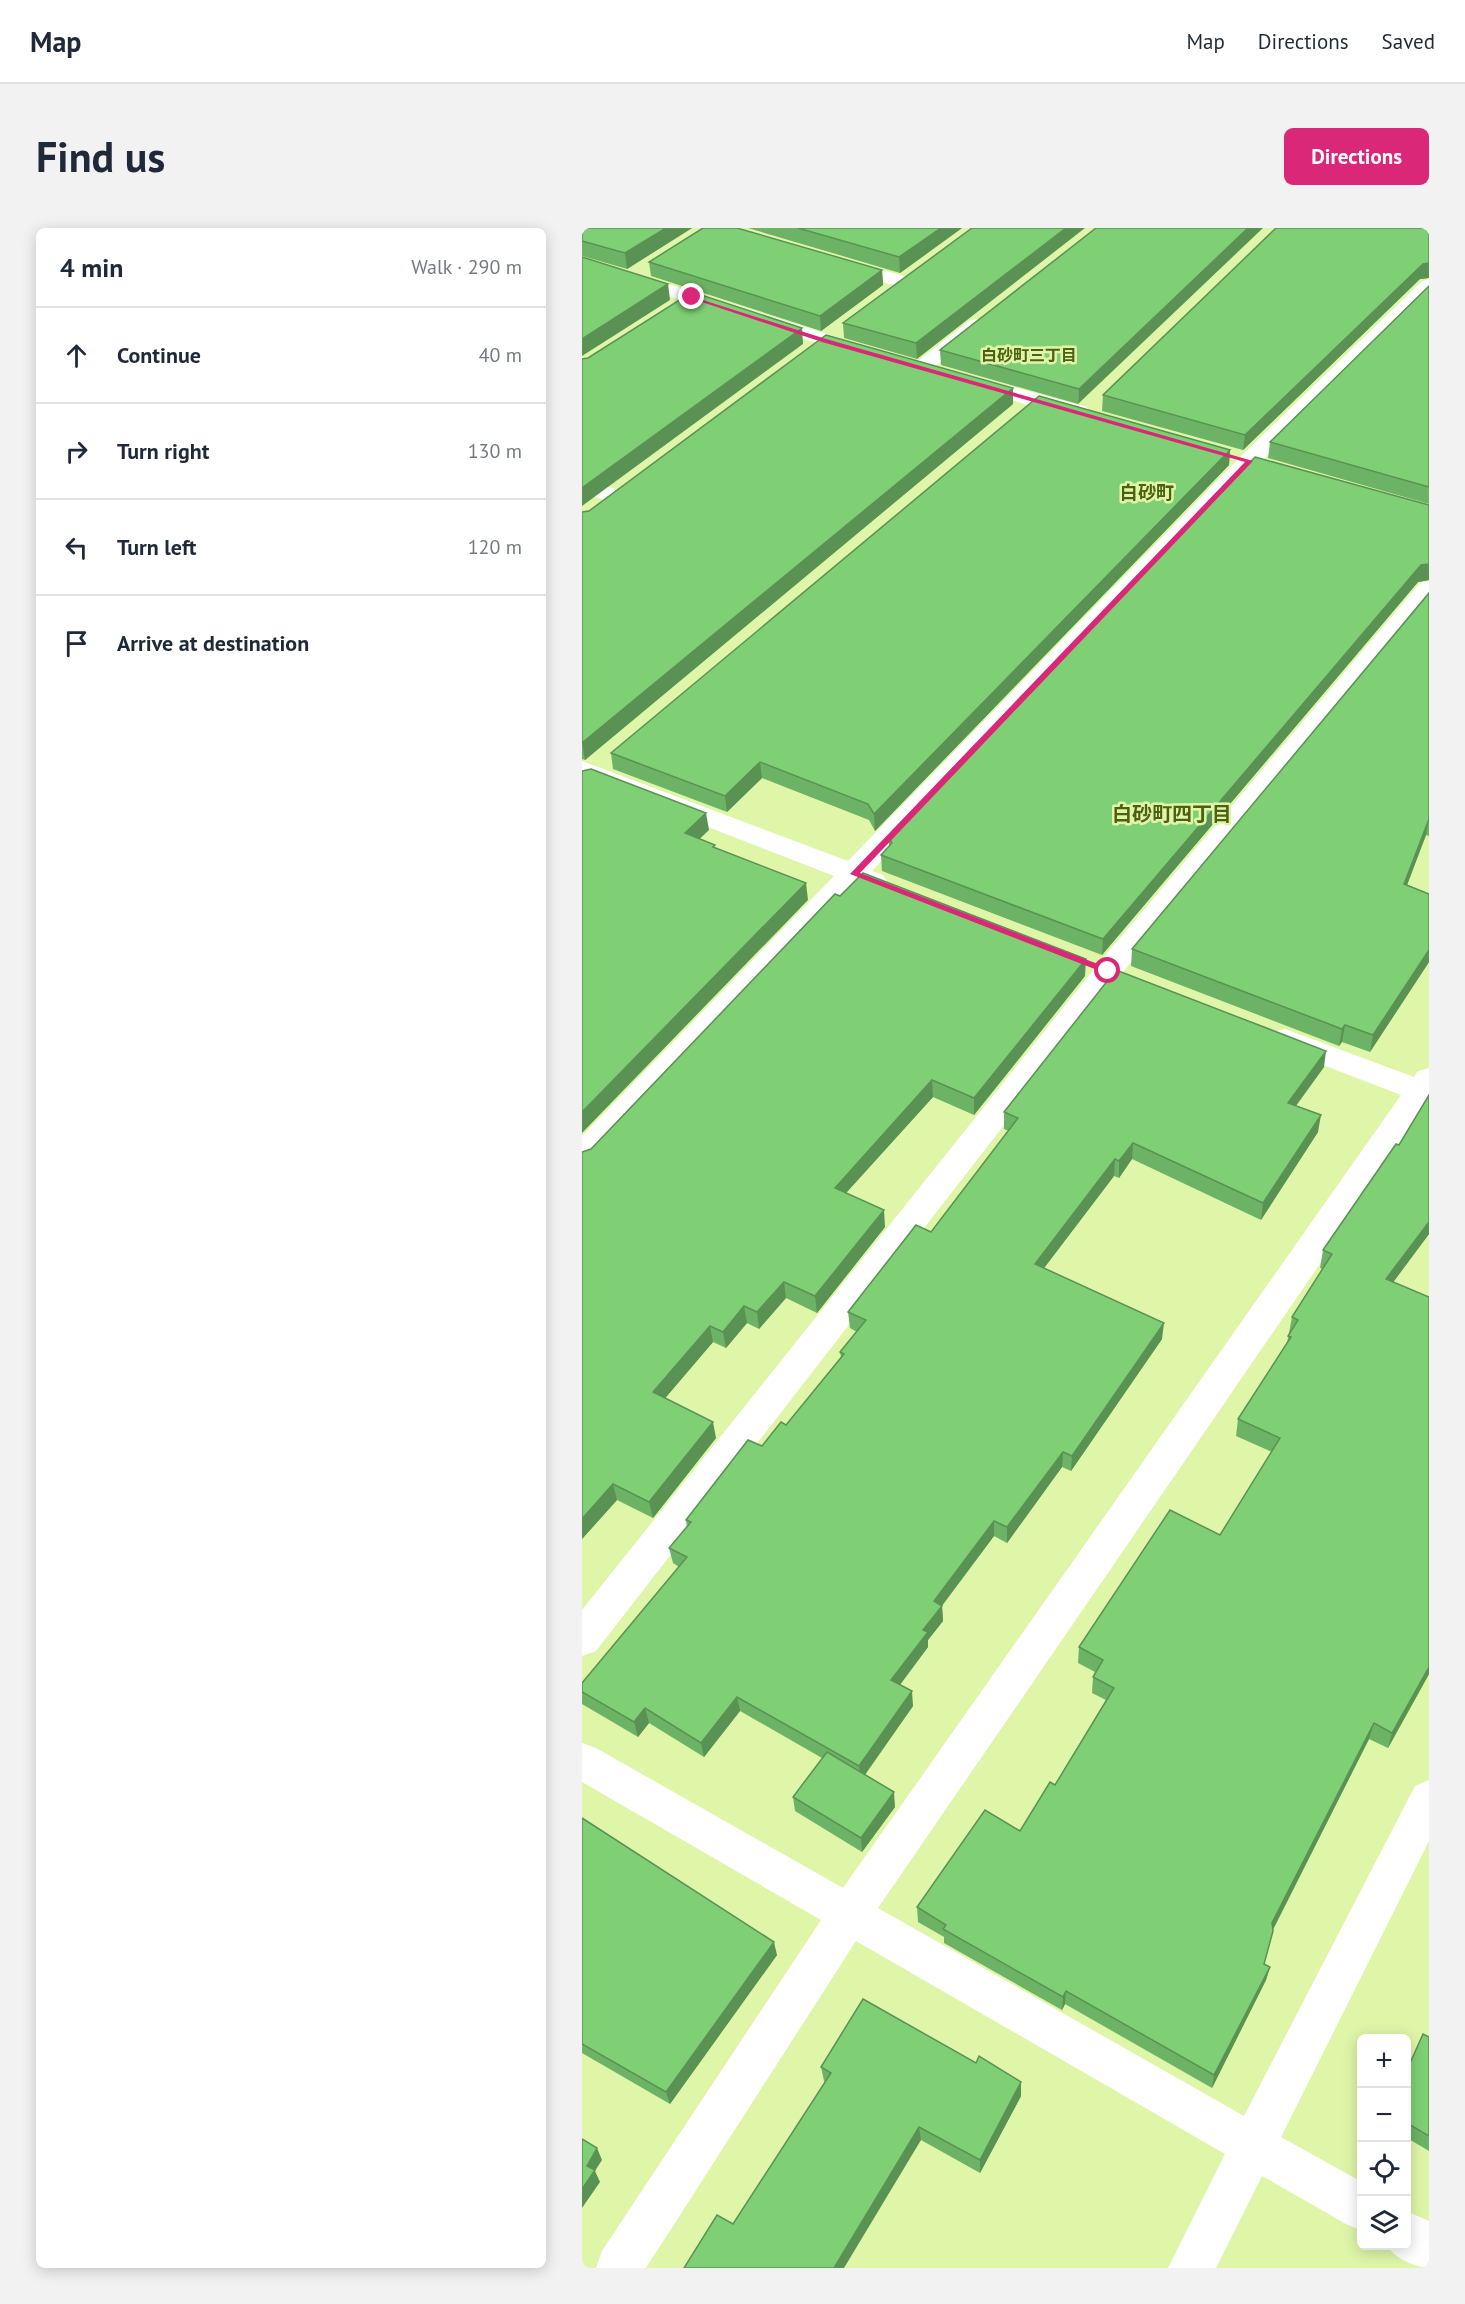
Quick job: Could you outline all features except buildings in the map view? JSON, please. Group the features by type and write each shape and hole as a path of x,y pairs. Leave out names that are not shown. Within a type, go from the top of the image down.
{"street":[{"path":"823,258 903,282"},
{"path":"582,263 824,340 949,376 1025,407 1091,412"},
{"path":"632,278 651,265"},
{"path":"885,295 922,268"},
{"path":"582,1156 1249,462 1429,285"},
{"path":"672,310 692,297"},
{"path":"921,368 987,316"},
{"path":"805,355 841,327"},
{"path":"582,486 606,502 633,482"},
{"path":"582,1639 1108,971 1429,588"},
{"path":"591,770 898,891"},
{"path":"619,2268 849,1915 1426,1088 1264,1031"},
{"path":"582,1761 1357,2205"},
{"path":"1191,2268 1429,1799"},
{"path":"1411,2236 1429,2247"}],"district":[{"name":"白砂町三丁目","path":"1029,355"},
{"name":"白砂町","path":"1147,493"},
{"name":"白砂町四丁目","path":"1172,814"}],"route":[{"path":"692,297 824,340 1249,461 854,874 1108,971"}]}
